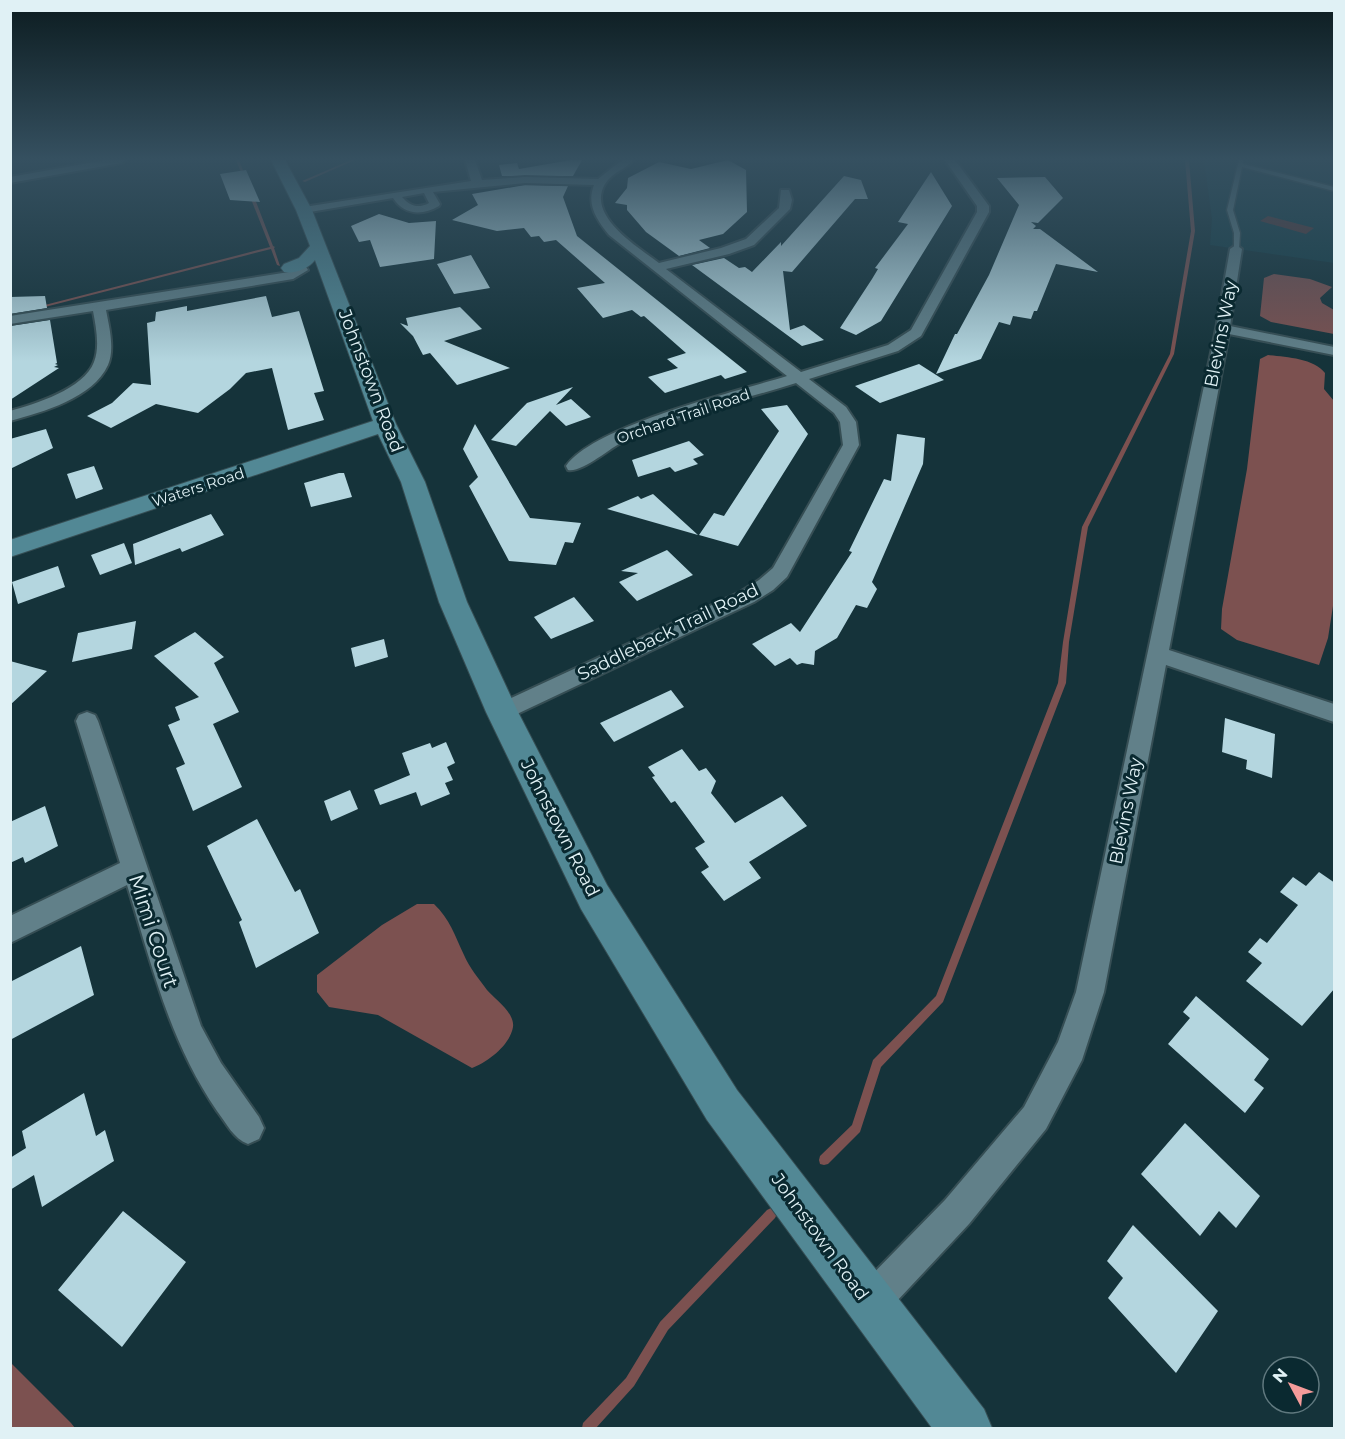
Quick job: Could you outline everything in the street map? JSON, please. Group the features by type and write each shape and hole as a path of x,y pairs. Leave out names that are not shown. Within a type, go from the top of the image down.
{"main road":[{"name":"Johnstown Road","path":"310,227 385,424 413,482 453,602 502,712 594,897 722,1106 869,1304 965,1428"},
{"path":"296,269 318,247"},
{"name":"Waters Road","path":"10,549 385,424"}],"street":[{"name":"Saddleback Trail Road","path":"502,712 747,597 766,585 780,572 852,440 848,422 840,410 609,227"},
{"path":"657,267 725,251 750,242 765,227"},
{"path":"798,378 893,348 916,333 975,227"},
{"name":"Blevins Way","path":"869,1304 957,1212 1019,1140 1040,1110 1065,1064 1082,1020 1090,992 1223,329 1236,249"},
{"path":"10,320 293,275 296,269 326,266"},
{"path":"10,416 63,396 79,387 98,370 102,362 103,324 98,305"},
{"path":"1223,329 1335,351"},
{"name":"Orchard Trail Road","path":"574,466 589,453 620,436 663,420 798,378"},
{"path":"1157,654 1335,713"},
{"name":"Mimi Court","path":"87,721 133,869 188,1032 210,1074 248,1128"},
{"path":"10,930 133,869"}],"lane":[{"path":"1235,227 1236,249"}],"shaded area":[{"path":"1211,227 1334,227 1334,263 1210,245"},
{"path":"1282,227 1314,228 1306,234"},
{"path":"1274,274 1310,279 1332,287 1320,298 1322,303 1334,310 1334,334 1271,322 1260,316 1264,278"},
{"path":"1268,355 1307,361 1320,368 1325,373 1324,389 1334,401 1333,606 1328,638 1319,665 1237,640 1221,629 1222,609 1247,469 1260,359"},
{"path":"417,904 434,904 440,910 452,928 471,968 487,990 508,1012 513,1022 511,1034 503,1046 485,1062 472,1068 378,1015 329,1007 317,992 317,975 382,925"},
{"path":"11,1363 71,1423 75,1428 11,1428"}],"building":[{"path":"352,227 436,227 434,259 380,267 370,240 359,242"},
{"path":"481,227 574,227 577,236 747,372 725,379 721,375 665,393 648,377 678,368 667,359 686,353 644,316 641,317 632,310 603,318 577,288 605,283 556,240 544,242 539,236 531,237 524,228 497,231"},
{"path":"642,227 730,227 723,234 699,240 710,248 679,256"},
{"path":"798,227 831,227 792,272 783,271 790,330 804,325 824,340 802,346 692,265 724,258 739,268 745,267 752,272 781,242 781,246"},
{"path":"906,227 939,227 881,321 856,335 840,328 878,269 875,268"},
{"path":"1010,227 1040,229 1098,272 1056,264 1037,311 1034,311 1031,319 1013,316 1010,325 999,322 981,359 936,374 955,334 989,275"},
{"path":"471,255 490,288 454,294 437,264"},
{"path":"45,296 47,308 10,314 10,297"},
{"path":"266,296 272,317 299,311 324,391 314,393 324,420 288,430 272,368 246,373 230,389 198,413 156,404 111,428 87,416 112,403 133,383 151,385 147,323 155,321 156,312 187,306 187,311"},
{"path":"460,307 482,329 444,341 510,368 457,385 430,353 423,355 413,336 400,323 408,326 406,318"},
{"path":"50,320 57,363 55,364 58,365 54,367 59,368 10,400 10,326"},
{"path":"919,364 944,380 880,403 855,386"},
{"path":"573,387 556,405 571,399 591,417 566,426 550,411 516,446 491,440 527,403"},
{"path":"787,405 808,434 738,546 699,535 714,513 724,516 779,431 761,409"},
{"path":"475,424 530,518 581,523 573,543 565,542 556,565 509,561 469,486 478,477 463,449"},
{"path":"46,429 53,448 10,469 10,439"},
{"path":"897,434 925,438 923,464 872,582 877,589 867,608 856,605 837,638 815,651 814,665 802,663 797,665 790,658 775,666 752,644 791,623 800,632 852,552 849,551 884,479 891,481"},
{"path":"689,441 704,455 693,459 698,464 675,472 670,467 638,477 632,460"},
{"path":"94,466 103,489 76,499 67,474"},
{"path":"344,473 352,497 311,507 304,483"},
{"path":"653,494 698,535 607,509 638,496 641,499"},
{"path":"211,514 224,535 182,552 180,548 135,565 133,544"},
{"path":"124,543 132,563 100,575 91,555"},
{"path":"667,550 693,575 637,601 619,582 638,573 621,571"},
{"path":"58,566 65,587 18,604 12,582"},
{"path":"574,597 594,621 551,639 534,617"},
{"path":"136,621 132,649 72,662 78,633"},
{"path":"195,632 224,657 214,663 239,712 213,724 242,787 193,811 176,768 185,764 168,725 180,720 175,707 199,697 154,656"},
{"path":"384,639 388,657 355,667 351,648"},
{"path":"10,661 47,671 10,705"},
{"path":"671,690 684,707 614,742 600,723"},
{"path":"1225,718 1275,734 1272,778 1246,769 1247,760 1222,752"},
{"path":"446,742 455,763 447,767 453,780 445,783 450,794 421,806 416,792 380,805 374,790 410,775 402,753 430,743 432,748"},
{"path":"682,749 699,771 706,768 716,781 711,793 735,823 782,796 807,826 749,862 761,878 724,901 701,872 709,867 695,848 705,842 675,801 671,803 652,777 655,776 648,767"},
{"path":"350,790 358,809 331,821 324,801"},
{"path":"45,806 58,846 25,863 23,857 10,863 10,822"},
{"path":"257,819 295,892 300,889 319,933 256,968 239,922 242,920 207,846"},
{"path":"1319,872 1335,883 1335,988 1302,1026 1246,981 1262,963 1248,952 1260,938 1267,943 1298,905 1280,892 1293,877 1306,886"},
{"path":"81,946 94,995 10,1040 10,982"},
{"path":"1196,996 1269,1059 1254,1080 1264,1088 1245,1113 1168,1044 1190,1018 1183,1012"},
{"path":"84,1093 96,1136 105,1130 114,1161 42,1207 34,1175 10,1190 10,1158 26,1148 22,1131"},
{"path":"1185,1123 1260,1196 1236,1228 1219,1211 1200,1236 1141,1174"},
{"path":"123,1211 186,1262 122,1347 58,1290"},
{"path":"1133,1225 1218,1311 1176,1373 1108,1298 1123,1278 1107,1261"}],"waterway":[{"path":"264,227 272,247"},
{"path":"824,1160 856,1128 877,1064 940,999 1062,683 1066,642 1085,527 1172,354 1193,227"},
{"path":"39,307 272,247"},
{"path":"272,247 279,265"},
{"path":"588,1428 630,1382 664,1326 771,1214"}]}
